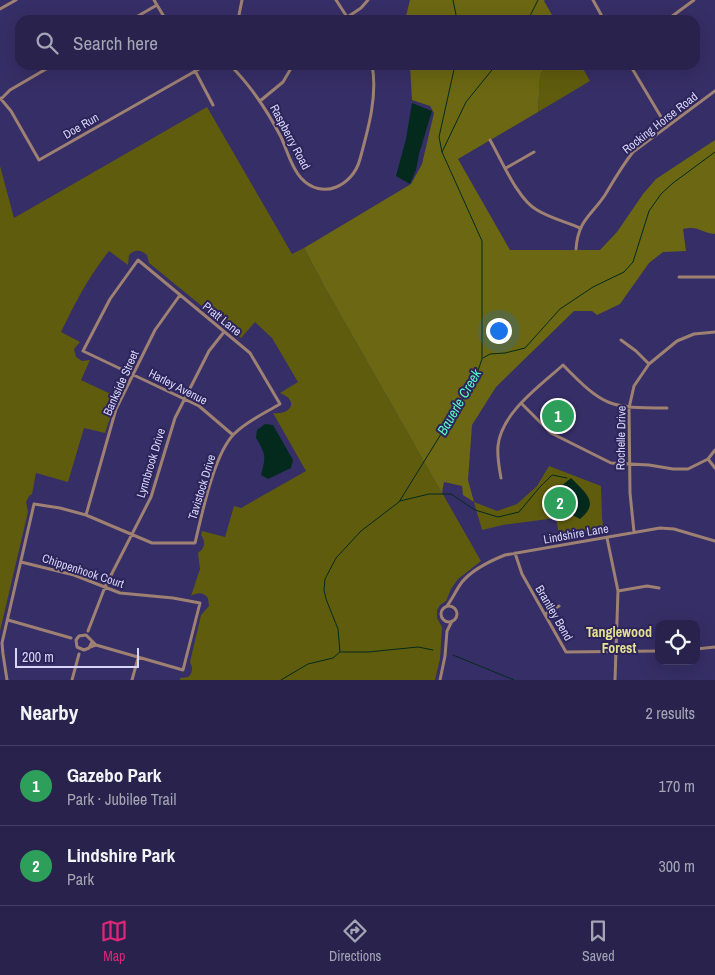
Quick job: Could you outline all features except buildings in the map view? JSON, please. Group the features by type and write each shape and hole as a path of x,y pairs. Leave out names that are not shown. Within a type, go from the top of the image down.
{"street":[{"path":"0,9 16,0"},
{"path":"154,0 163,15"},
{"path":"239,15 242,0"},
{"path":"336,0 345,15"},
{"path":"353,15 368,0"},
{"path":"592,0 601,15"},
{"path":"673,15 694,0"},
{"path":"140,15 157,5"},
{"path":"0,98 44,70"},
{"name":"Raspberry Road","path":"235,70 251,88 274,123 301,178 314,186 325,189 340,186 354,175 359,164 368,131 373,70"},
{"path":"260,101 283,82 291,70"},
{"path":"633,70 667,127"},
{"path":"195,71 213,105"},
{"name":"Doe Run","path":"0,98 10,111 39,160 195,71"},
{"name":"Rocking Horse Road","path":"576,249 580,228 590,212 600,202 633,152 715,91"},
{"path":"490,140 521,194 531,206 580,228"},
{"path":"506,168 534,152"},
{"name":"Pratt Lane","path":"83,351 110,299 138,260 253,356 280,404"},
{"path":"679,277 715,277"},
{"name":"Bankside Street","path":"86,515 116,409 159,324 180,295"},
{"name":"Lynnbrook Drive","path":"88,636 88,631 105,587 151,497 172,424 209,351 224,332"},
{"name":"Rochelle Drive","path":"634,532 630,493 629,408 634,386 649,364 684,338 700,333 715,332"},
{"path":"621,340 649,364"},
{"name":"Harley Avenue","path":"83,351 184,399 207,412 233,435"},
{"path":"501,478 497,454 500,435 507,420 563,365 595,396 608,403 629,408 667,408"},
{"name":"Tavistock Drive","path":"132,534 156,544 195,543 218,462 233,435 248,423 280,404"},
{"path":"522,404 546,429 559,438 611,464 649,464 681,469 695,466 708,459 715,450"},
{"path":"708,459 715,468"},
{"path":"7,680 2,649 34,504 86,515 132,534"},
{"name":"Lindshire Lane","path":"448,631 442,611 462,583 473,572 494,560 515,553 666,528 715,541"},
{"path":"607,538 618,591 615,680"},
{"name":"Brantley Bend","path":"515,553 522,574 566,652 655,650"},
{"name":"Chippenhook Court","path":"21,562 67,572 125,594 173,598 200,603 183,670 138,658"},
{"path":"618,591 647,586 658,588"},
{"name":"Lindshire Lane","path":"440,680 448,631 457,615 453,596"},
{"path":"447,606 454,608"},
{"path":"545,614 559,606"},
{"path":"8,620 71,638 77,638 88,631"},
{"path":"445,620 452,621"},
{"path":"84,634 96,645 138,658 132,680"},
{"path":"71,638 76,642"},
{"path":"72,680 79,654 77,638"},
{"path":"90,646 92,642"},
{"path":"79,654 90,646 96,645"},
{"path":"700,649 715,647"},
{"path":"78,648 84,650"}],"shaded area":[{"path":"410,0 545,0 552,15 406,15"},
{"path":"410,70 543,70 540,76 538,112 458,159 510,250 600,250 617,232 643,194 656,179 715,140 715,234 693,228 683,229 686,251 663,252 649,263 620,304 597,315 592,311 574,311 496,387 472,425 468,480 474,502 463,495 462,486 444,482 442,493 304,248 411,184 422,164 434,113 430,106 412,100"},
{"path":"543,70 584,70 590,81 538,112 540,76"},
{"path":"412,103 432,111 416,170 410,184 396,176 406,139"},
{"path":"207,107 292,254 304,248 481,561 458,579 446,601 437,610 437,618 442,627 440,659 435,680 180,680 180,678 188,677 192,672 190,662 201,615 209,606 208,598 204,595 198,593 191,596 200,569 198,553 204,545 201,535 202,531 225,537 234,506 241,508 306,471 273,413 285,412 289,409 291,406 290,399 280,393 298,382 272,338 255,322 241,338 149,263 147,255 138,251 129,255 128,265 109,251 83,290 61,332 80,342 74,349 76,357 82,361 90,360 81,380 117,397 105,433 84,428 68,482 36,473 32,494 26,502 28,512 0,631 0,166 14,218"},
{"path":"561,403 571,412 558,432 544,420"},
{"path":"265,424 273,425 293,460 291,468 268,479 261,475 264,456 256,438 257,430"},
{"path":"549,466 601,486 604,532 560,540 556,518 503,525 482,530 474,502 497,511 517,504 537,486"},
{"path":"571,478 589,498 589,508 580,519 565,511 560,487"}],"waterway":[{"path":"453,0 456,15"},
{"name":"Bauerle Creek","path":"530,15 538,0"},
{"path":"442,152 439,137 454,70"},
{"name":"Bauerle Creek","path":"281,680 308,664 333,658 340,652 338,629 324,590 325,579 336,558 361,531 399,502 475,379 482,359 482,241 442,152 466,102 492,70"},
{"path":"483,358 490,354 505,353 525,348 560,309 593,287 624,272 633,262 649,211 661,194 715,152"},
{"path":"400,501 429,494 451,494 475,510 498,517 519,512 552,475 567,478"},
{"path":"340,652 368,652 418,647 433,650"},
{"path":"453,655 514,680"}],"place":[{"name":"Gazebo Park","path":"558,416"},
{"name":"Lindshire Park","path":"560,503"}],"district":[{"name":"Tanglewood Forest","path":"619,640"}]}
